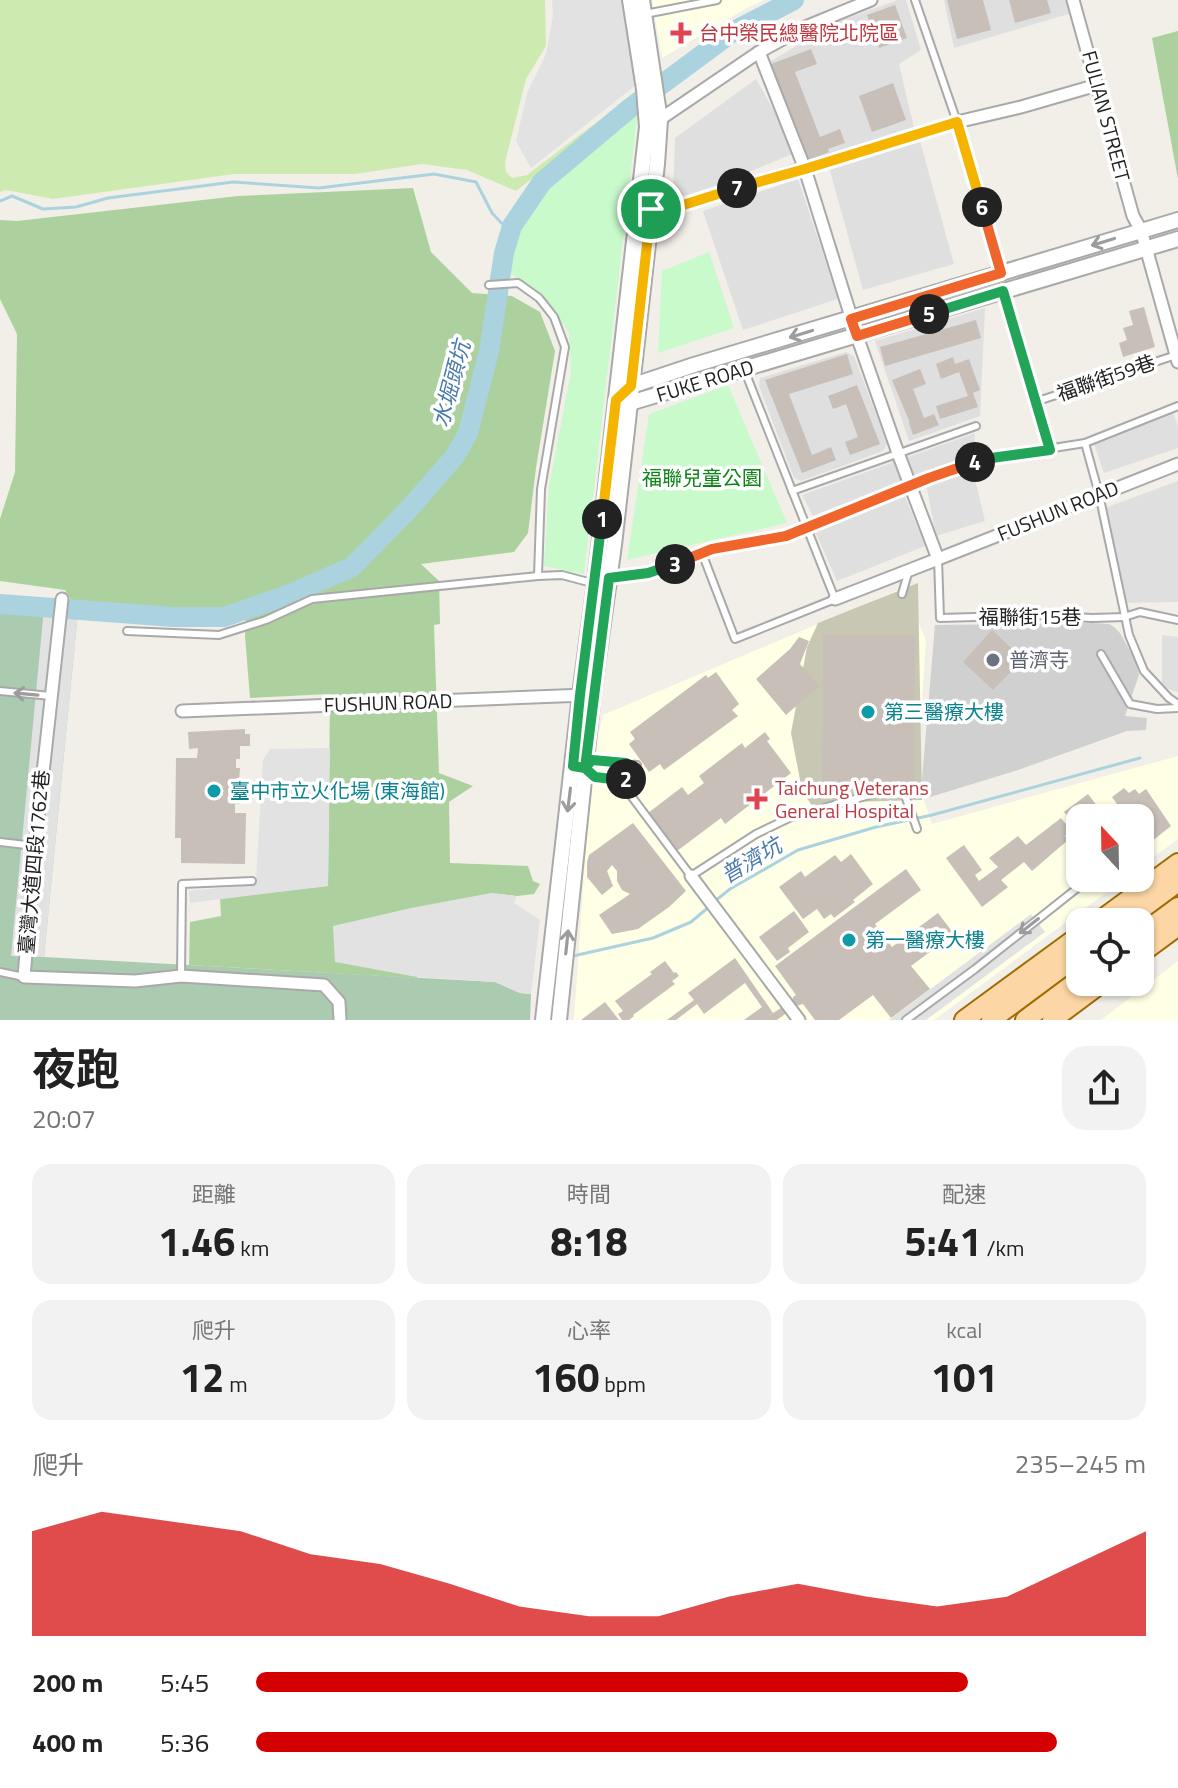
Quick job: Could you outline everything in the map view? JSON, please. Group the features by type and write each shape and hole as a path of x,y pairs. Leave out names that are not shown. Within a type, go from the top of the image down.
{"main road":[{"path":"1117,908 1178,863"},
{"path":"1143,908 1178,882"},
{"path":"1154,925 1178,907"},
{"path":"1154,944 1178,926"},
{"path":"964,1020 1066,945"},
{"path":"991,1020 1066,964"},
{"path":"1025,1020 1066,989"},
{"path":"1052,1020 1084,996"}],"street":[{"path":"630,0 644,89 652,104"},
{"path":"654,123 759,52 803,28 871,0"},
{"name":"FULIAN STREET","path":"1073,0 1133,216 1141,230"},
{"path":"559,1020 586,695 602,581 654,123 654,77 644,7"},
{"path":"759,52 805,169 851,319 938,559"},
{"path":"645,208 680,206 957,122 1097,85"},
{"path":"631,386 645,208"},
{"name":"FUKE ROAD","path":"623,402 631,386 694,365 1178,220"},
{"path":"1141,230 1177,358"},
{"name":"FUKE ROAD","path":"623,402 857,336 1178,239"},
{"name":"FUSHUN ROAD","path":"835,599 1178,464"},
{"name":"臺灣大道四段1762巷","path":"62,599 24,977 135,981 182,972 324,985 339,1002 340,1020"},
{"name":"FUSHUN ROAD","path":"182,711 586,695"},
{"path":"543,1020 579,767"},
{"path":"691,876 799,1020"}],"lane":[{"path":"644,7 717,0"},
{"path":"915,0 957,122 1001,273"},
{"path":"489,285 518,283 539,298 554,317 565,347 541,489 538,576"},
{"path":"1003,291 1050,450"},
{"name":"福聯街59巷","path":"1035,402 1177,358"},
{"path":"702,553 735,639 835,599 744,369"},
{"path":"127,631 219,635 266,620 312,599 538,576 562,575 602,581 648,573 712,549 786,536 984,459 1086,445 1178,406"},
{"path":"792,491 976,426"},
{"path":"1086,445 1129,635 1144,671 1178,706"},
{"name":"福聯街15巷","path":"938,559 940,618 1039,615 1092,618 1124,617 1140,612 1178,620"},
{"path":"902,594 909,570"},
{"path":"1101,654 1130,704 1157,709 1178,706"},
{"path":"0,691 51,696"},
{"path":"637,765 592,760 579,767 595,777 612,779 626,789 691,876 756,834 789,818 890,789 902,787 917,829"},
{"path":"626,763 626,789"},
{"path":"0,842 35,846"},
{"path":"182,972 182,884 252,881"},
{"path":"906,1020 1072,892"},
{"path":"0,972 24,977"}],"shaded area":[{"path":"552,0 622,0 636,85 531,168 516,141 527,93 546,54 553,15"},
{"name":"台中榮民總醫院北院區","path":"652,0 764,0 662,58"},
{"path":"898,0 906,0 921,50 899,64 914,128 806,166 766,64 837,22"},
{"path":"944,0 1068,0 1072,13 954,48"},
{"path":"756,79 797,152 713,187 673,199 675,138"},
{"path":"920,141 954,264 863,290 829,167"},
{"path":"798,179 838,299 743,330 703,211"},
{"path":"985,308 980,416 909,441 875,341"},
{"path":"846,352 854,356 887,444 883,451 801,481 794,478 759,386 760,378"},
{"path":"1173,412 1178,426 1178,448 1104,473 1093,441"},
{"path":"975,433 974,454 813,516 802,495"},
{"path":"972,467 985,521 936,536 926,484"},
{"path":"1178,481 1178,602 1119,603 1097,511"},
{"path":"904,494 925,546 837,581 814,529"},
{"name":"第三醫療大樓","path":"918,583 922,800 849,802 817,814 802,790 791,733 807,647 818,623"},
{"name":"Taichung Veterans General Hospital","path":"903,588 926,640 917,780 932,824 1178,756 1178,839 1154,857 1154,804 1066,804 1066,892 1107,892 1085,908 1066,908 1066,922 934,1020 574,1020 592,760 603,715"},
{"path":"0,606 78,612 44,957 495,982 520,993 531,994 530,1020 0,1020"},
{"path":"44,608 78,612 44,957 11,956"},
{"name":"普濟寺","path":"1093,623 1114,627 1136,661 1139,675 1125,716 1147,718 1146,730 1127,731 927,798 922,780 935,625"},
{"path":"1162,635 1178,637 1178,692 1162,687"},
{"path":"330,748 328,886 190,903 189,891 240,886 256,879 263,760 270,749"},
{"path":"491,893 517,896 514,903 540,920 531,994 520,993 495,982 417,977 335,962 333,926"},
{"path":"1031,914 1045,932 926,1020 889,1020"},
{"path":"1178,961 1178,1020 1101,1020 1132,996 1154,996 1154,979"}],"green space":[{"path":"0,0 545,0 546,46 526,79 505,162 506,172 512,178 527,175 614,109 621,110 516,191 467,170 422,164 355,174 234,174 53,199 6,190 0,192"},
{"path":"1178,31 1178,179 1152,38"},
{"path":"638,110 584,574 544,566 549,487 571,372 569,333 547,302 509,272 510,256 515,238 544,188"},
{"path":"413,188 431,252 472,293 512,296 540,312 555,351 528,533 514,552 421,564 439,581 440,624 434,625 439,773 473,786 449,802 450,863 528,866 533,881 540,884 534,894 491,893 417,978 189,965 190,922 221,916 220,898 328,886 330,694 250,698 246,616 217,621 148,624 78,612 65,590 0,581 0,519 15,472 17,334 0,299 0,220 17,221 238,196"},
{"path":"709,252 734,328 658,353 662,271"},
{"name":"福聯兒童公園","path":"728,385 787,523 627,560 649,414"}],"building":[{"path":"947,0 983,0 991,30 957,39"},
{"path":"1009,0 1047,0 1051,13 1015,23"},
{"path":"895,5 907,38 879,48 867,15"},
{"path":"811,49 817,64 795,72 820,137 840,129 845,143 807,160 771,64"},
{"path":"893,83 906,120 872,132 859,96"},
{"path":"1144,307 1155,347 1123,357 1119,343 1127,340 1123,328 1133,325 1129,311"},
{"path":"976,320 981,338 885,366 880,347"},
{"path":"847,354 853,374 789,394 812,455 831,447 836,460 802,473 765,380"},
{"path":"953,357 955,364 969,359 980,390 973,393 978,407 940,419 936,406 968,396 959,372 941,379 936,364"},
{"path":"920,369 926,384 913,389 924,418 934,414 939,425 913,435 892,380"},
{"path":"857,385 880,444 850,455 845,442 858,437 846,404 833,409 828,396"},
{"name":"普濟寺","path":"992,630 1023,659 993,690 963,662"},
{"name":"第三醫療大樓","path":"823,635 915,635 914,788 822,788"},
{"path":"799,637 809,641 800,664 819,686 786,715 756,679"},
{"path":"716,672 739,704 732,710 738,716 664,770 660,764 649,772 629,744 635,739 630,732 706,675 708,678"},
{"name":"臺中市立火化場 (東海館)","path":"245,729 245,734 250,734 250,746 240,746 236,768 240,768 239,783 253,783 253,799 235,798 240,800 240,804 235,804 235,813 246,813 245,864 181,863 181,838 175,838 176,758 197,758 198,748 189,749 188,732"},
{"path":"765,732 770,739 767,741 791,773 725,824 721,818 677,851 648,813 682,787 688,795 704,783 699,776 742,743 745,748"},
{"path":"1124,788 1129,793 1135,789 1139,794 1146,789 1171,826 1154,839 1154,804 1117,804 1112,797"},
{"path":"1088,794 1096,804 1075,804"},
{"path":"1061,818 1066,824 1066,842 1032,871 1024,862 1001,880 1008,887 982,907 946,858 964,845 982,870 975,875 979,881 998,867 989,858 1018,836 1026,845"},
{"path":"633,823 686,891 638,929 612,934 599,915 630,894 622,890 617,881 617,871 612,865 607,871 613,886 602,895 587,877 587,862 589,855"},
{"path":"851,854 873,884 834,918 831,914 824,919 817,909 803,919 779,887 801,871 805,877 835,855 841,862"},
{"name":"第一醫療大樓","path":"906,869 921,890 875,924 892,947 938,913 954,934 911,966 930,989 891,1018 873,995 839,1020 815,1020 803,1004 777,1020 744,1020 762,1007 745,983 704,1014 697,1004 676,1020 667,1020 694,1000 688,993 735,958 773,1013 792,1001 796,995 775,966"},
{"path":"794,911 809,932 777,961 759,937"},
{"path":"665,961 679,976 672,981 675,984 629,1020 622,1020 618,1014 623,1011 615,1001"},
{"path":"605,1002 619,1020 581,1020"}],"waterway":[{"name":"水堀頭坑","path":"0,604 173,617 224,617 288,595 352,567 455,456 468,433 489,351 504,253 512,226 542,182 630,108 734,31 794,0"},
{"path":"0,201 12,196 43,209 76,207 108,198 233,182 319,188 434,174 476,182 492,213 510,232"},
{"name":"普濟坑","path":"715,901 798,850 1140,758"},
{"name":"普濟坑","path":"573,956 653,938 691,922 710,906"}],"place":[{"name":"台中榮民總醫院北院區","path":"681,33"},
{"name":"普濟寺","path":"993,660"},
{"name":"第三醫療大樓","path":"868,712"},
{"name":"臺中市立火化場 (東海館)","path":"214,791"},
{"name":"Taichung Veterans General Hospital","path":"757,799"},
{"name":"第一醫療大樓","path":"849,940"}],"route":[{"path":"651,209 631,386 616,400 573,766 585,768 595,777 612,779 626,789 626,763 592,760 585,768 609,578 648,573 712,549 786,536 984,459 1050,450 1003,291 857,336 851,319 1001,273 957,122 680,206 651,209"}]}
